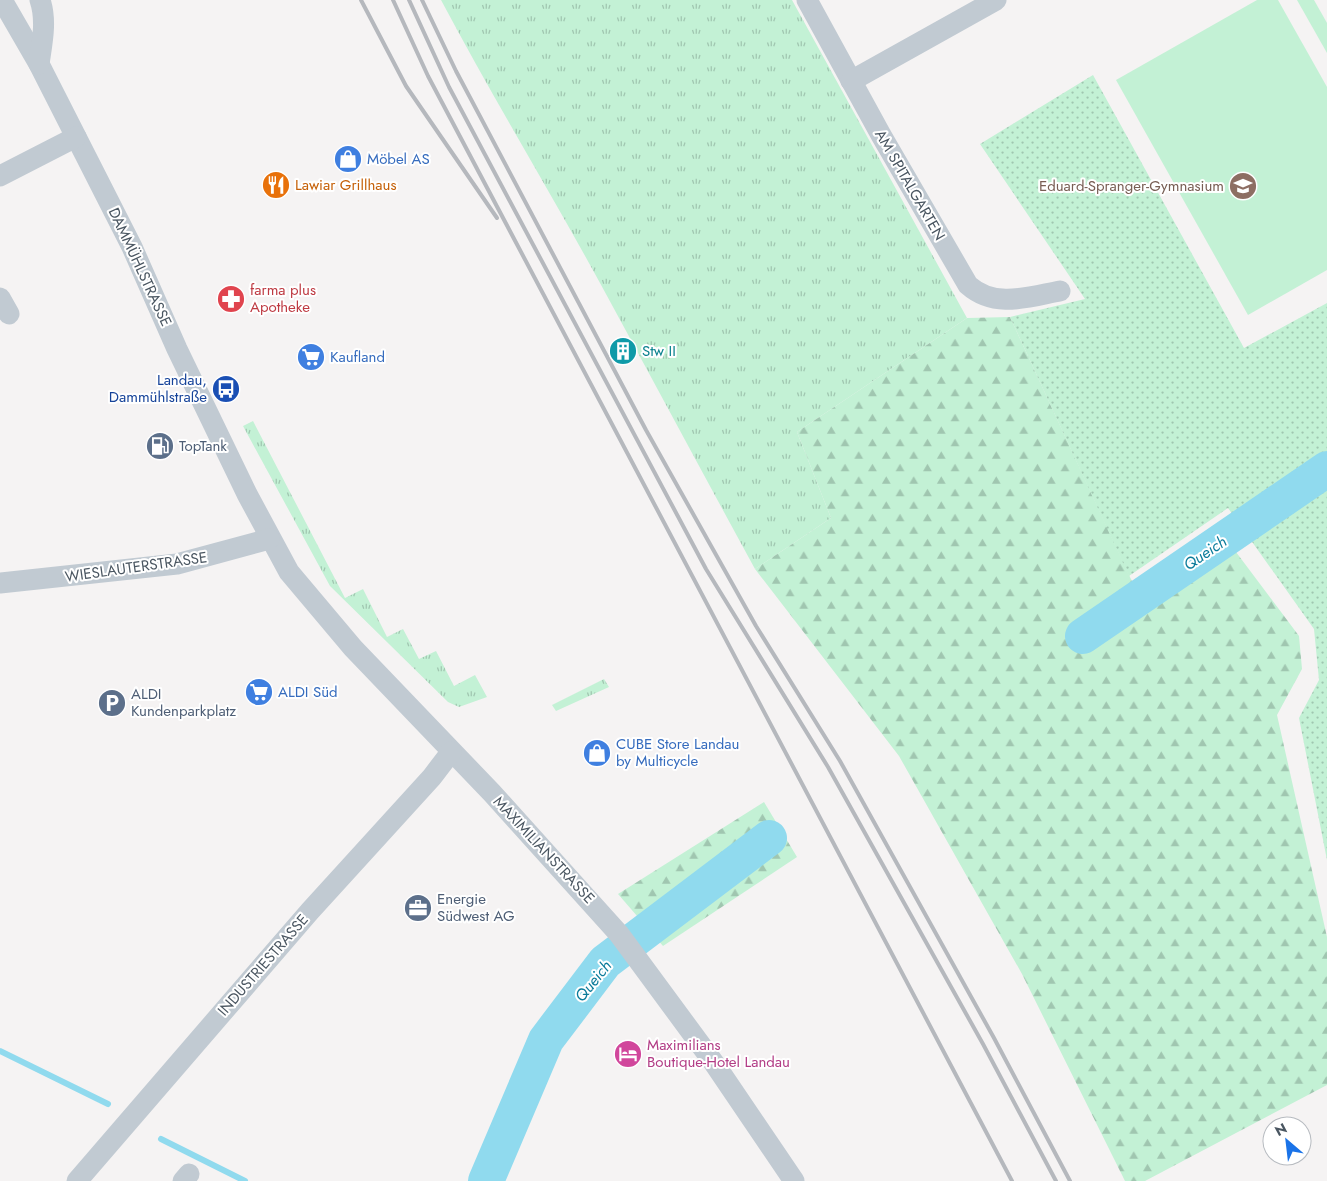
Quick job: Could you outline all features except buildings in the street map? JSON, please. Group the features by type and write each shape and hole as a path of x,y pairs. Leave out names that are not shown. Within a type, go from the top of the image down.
{"street":[{"path":"38,64 44,13 40,0"},
{"name":"AM SPITALGARTEN","path":"807,0 968,285 983,296 1000,300 1060,291"},
{"path":"852,81 996,0"},
{"name":"DAMMÜHLSTRASSE","path":"4,2 136,254 177,349 269,539"},
{"path":"0,176 76,137"},
{"name":"WIESLAUTERSTRASSE","path":"0,583 177,564 269,539"},
{"name":"MAXIMILIANSTRASSE","path":"269,539 288,572 332,625 595,906 646,967 794,1181"},
{"name":"INDUSTRIESTRASSE","path":"77,1181 299,923 432,776 451,752"}],"green space":[{"path":"441,0 792,0 967,318 797,432 831,518 755,569 600,283"},
{"name":"Eduard-Spranger-Gymnasium","path":"1257,0 1278,0 1327,87 1327,270 1248,315 1116,80"},
{"path":"1297,0 1314,0 1327,23 1327,53"},
{"path":"1093,75 1244,348 1327,303 1327,860 1299,718 1319,680 1314,629 1228,508 1129,576 1010,317 1085,299 980,144"},
{"path":"1010,317 1142,603 1230,544 1299,636 1302,669 1277,715 1327,937 1327,1085 1268,1116 1262,1116 1262,1119 1145,1181 1125,1181 1022,974 899,756 755,569 831,518 797,432 967,318"},
{"path":"253,421 345,598 363,589 387,637 403,629 419,659 436,651 454,686 475,675 487,697 459,707 448,702 330,586 243,426"},
{"path":"604,679 609,687 556,711 552,705"},
{"path":"764,802 797,857 663,946 618,894"}],"waterway":[{"name":"Queich","path":"1083,636 1327,469"},
{"name":"Queich","path":"486,1181 546,1040 605,962 769,838"},
{"path":"0,1051 108,1104"},
{"path":"161,1139 245,1181"}],"railway":[{"path":"361,0 406,86 497,218"},
{"path":"393,0 428,76 1012,1181"},
{"path":"409,0 449,87 706,569 828,767 983,1044 1056,1181"},
{"path":"422,0 456,71 646,430 756,626 840,761 994,1038 1070,1181"}],"place":[{"name":"Möbel AS","path":"348,159"},
{"name":"Lawiar Grillhaus","path":"276,185"},
{"name":"Eduard-Spranger-Gymnasium","path":"1243,186"},
{"name":"farma plus Apotheke","path":"231,299"},
{"name":"Stw II","path":"623,351"},
{"name":"Kaufland","path":"311,357"},
{"name":"Landau, Dammühlstraße","path":"226,389"},
{"name":"TopTank","path":"160,446"},
{"name":"ALDI Süd","path":"259,692"},
{"name":"ALDI Kundenparkplatz","path":"112,703"},
{"name":"CUBE Store Landau by Multicycle","path":"597,753"},
{"name":"Energie Südwest AG","path":"418,908"},
{"name":"Maximilians Boutique-Hotel Landau","path":"628,1054"}]}
